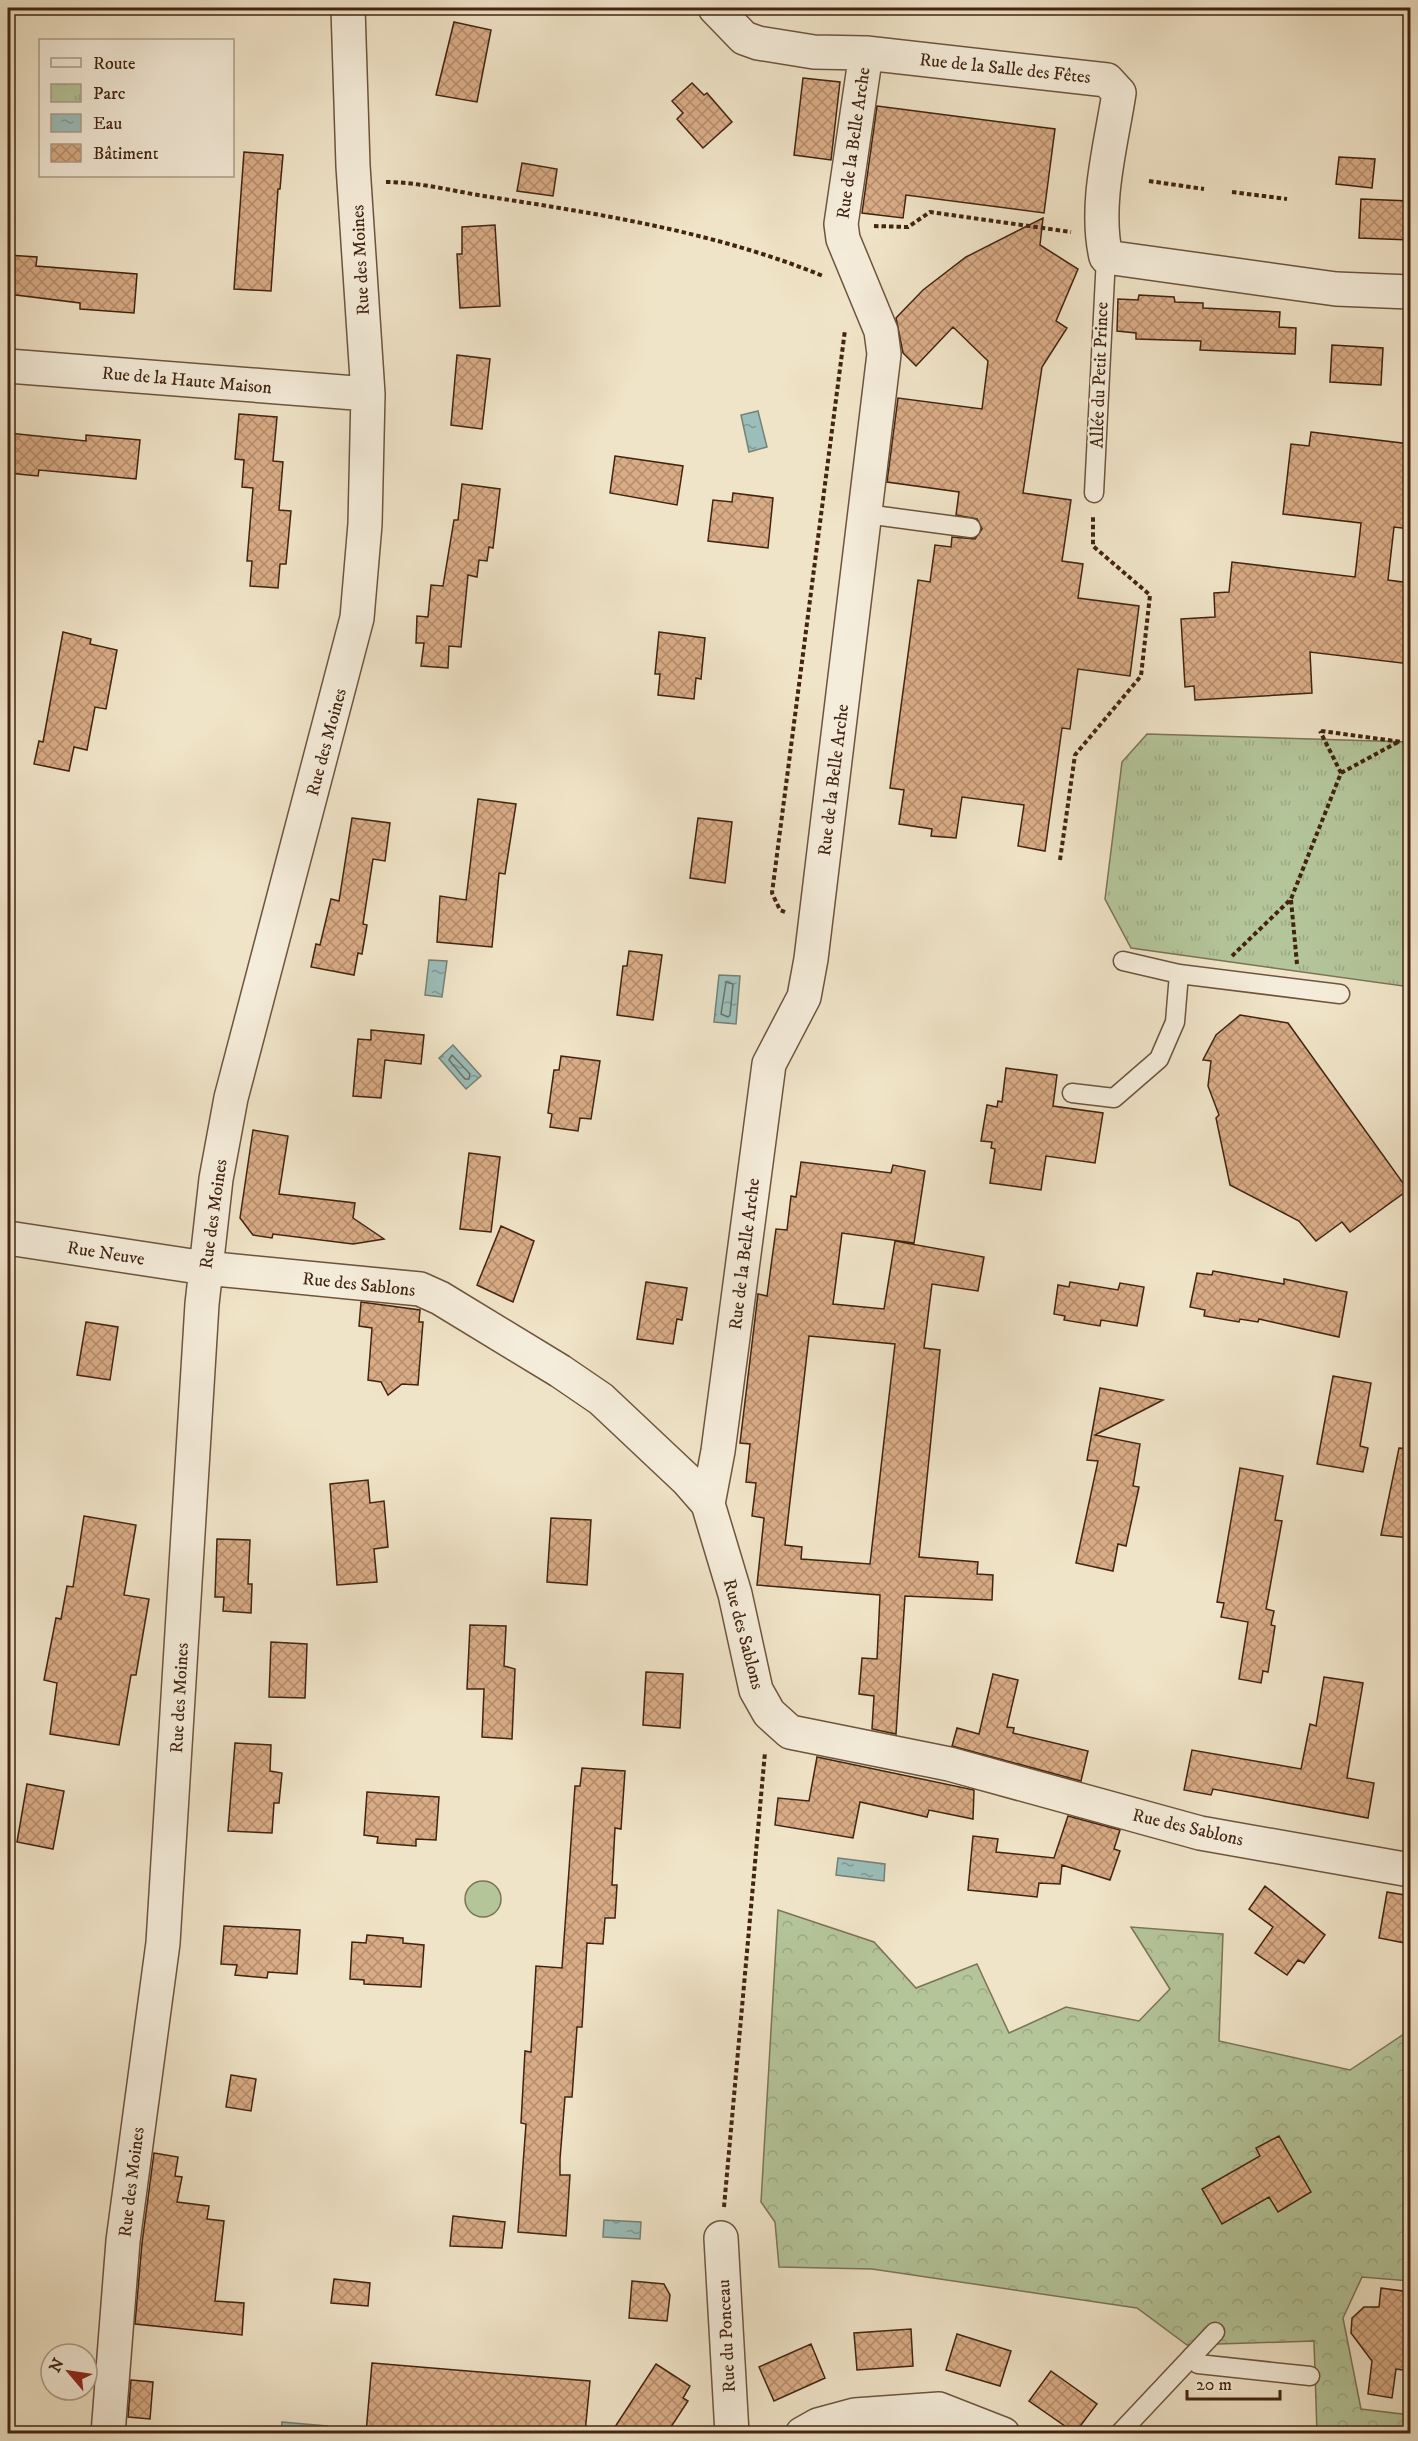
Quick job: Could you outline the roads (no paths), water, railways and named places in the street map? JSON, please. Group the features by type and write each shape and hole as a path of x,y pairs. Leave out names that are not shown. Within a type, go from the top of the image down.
{"street":[{"name":"Rue des Moines","path":"108,2433 123,2241 163,1943 205,1268 216,1179 231,1098 357,618 365,524 368,394 353,166 348,8"},
{"name":"Rue de la Salle des Fêtes","path":"716,8 744,38 758,43 814,52 866,53 1070,74 1107,80 1119,93 1106,176 1103,246"},
{"name":"Rue de la Belle Arche","path":"708,1504 718,1451 769,1064 804,997 811,959 884,354 880,331 843,239 841,224 866,53"},
{"path":"1103,246 1336,289 1410,292"},
{"name":"Rue de la Haute Maison","path":"8,366 368,394"},
{"name":"Rue Neuve","path":"8,1238 205,1268"},
{"name":"Rue des Sablons","path":"205,1268 420,1290 440,1298 560,1371 601,1399 687,1480 708,1504 735,1594 756,1690 769,1713 790,1732 949,1764 1200,1833 1410,1870"},
{"name":"Rue du Ponceau","path":"721,2238 732,2433"},
{"path":"802,2433 818,2425 855,2415 939,2409 1003,2433"}],"lane":[{"name":"Allée du Petit Prince","path":"1094,493 1103,246"},
{"path":"866,514 971,528"},
{"path":"1123,961 1179,974 1340,994"},
{"path":"1072,1093 1114,1098 1160,1059 1175,1022 1179,974"},
{"path":"1119,2433 1215,2332"},
{"path":"1192,2356 1198,2364 1310,2376"}],"water":[{"path":"758,411 767,447 749,452 741,415"},
{"path":"429,960 447,961 442,997 425,995"},
{"path":"719,975 740,976 736,1024 714,1022"},
{"path":"453,1045 481,1076 466,1089 439,1058"},
{"path":"838,1858 885,1864 884,1881 836,1875"},
{"path":"604,2220 641,2222 640,2239 603,2237"},
{"path":"282,2422 327,2426 327,2433 281,2433"}]}
